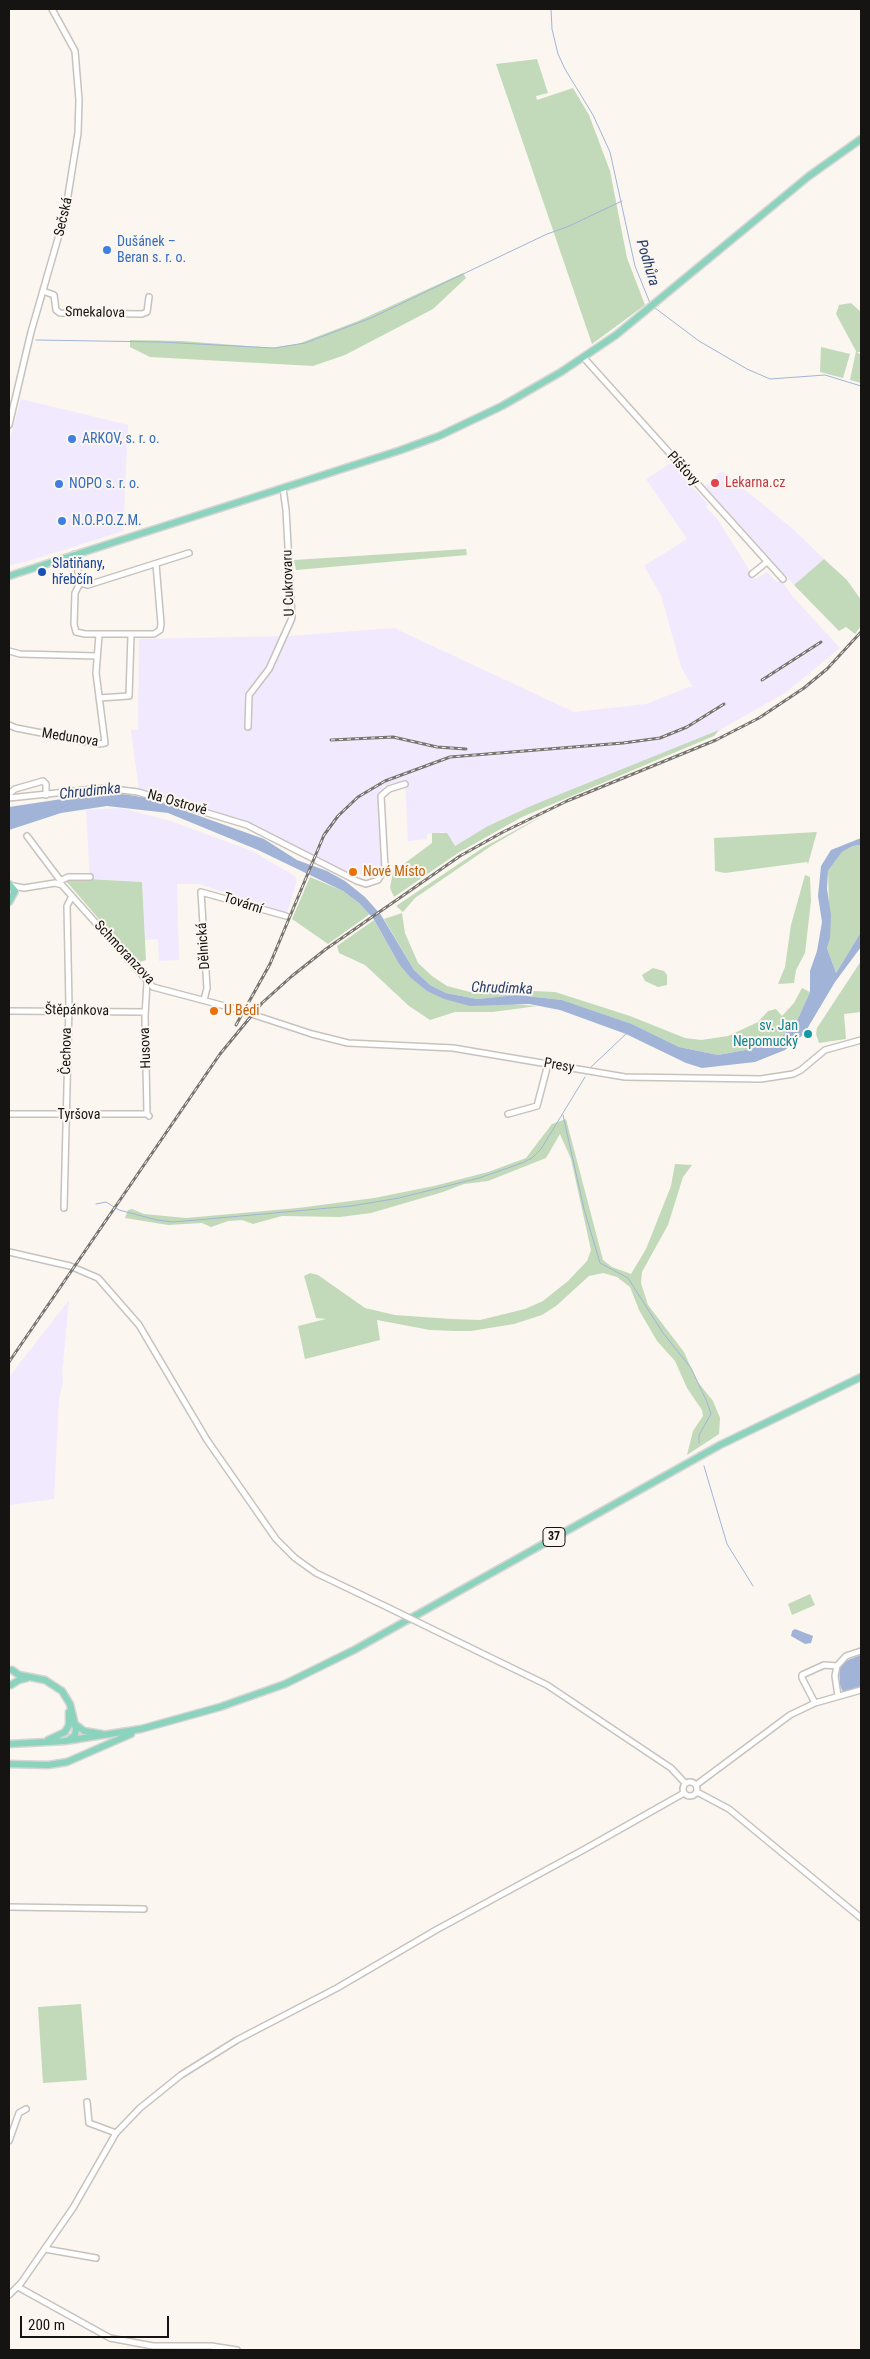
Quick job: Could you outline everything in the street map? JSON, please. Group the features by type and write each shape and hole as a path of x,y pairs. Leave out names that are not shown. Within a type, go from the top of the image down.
{"main road":[{"path":"9,576 401,450 446,433 518,398 584,358 647,310 809,176 861,139"},
{"path":"9,877 14,892 9,902"},
{"name":"37","path":"9,1744 65,1741 114,1734 157,1725 260,1694 324,1666 720,1445 861,1376"},
{"path":"10,1668 18,1675 52,1683 65,1696 70,1704 75,1735 65,1741"},
{"path":"10,1668 14,1678 10,1686"},
{"path":"10,1686 18,1680 36,1678"},
{"path":"37,1743 59,1736 66,1730 69,1716 65,1696"},
{"path":"74,1720 84,1731 114,1734"},
{"path":"9,1764 48,1765 67,1762 111,1741 157,1725"}],"street":[{"name":"Sečská","path":"9,425 31,332 68,202 79,112 74,51 52,9"},
{"name":"Smekalova","path":"44,291 54,294 56,310 60,313 142,314 147,312 149,297"},
{"name":"Píšťovy","path":"584,358 783,579"},
{"name":"U Cukrovaru","path":"248,726 248,698 271,665 292,618 283,488"},
{"path":"80,582 89,585 189,553"},
{"path":"75,554 80,582 75,592 75,630 82,634 131,636 156,634 161,626 156,564"},
{"path":"752,574 767,562"},
{"name":"Medunova","path":"9,724 24,730 103,744 105,739 97,656 99,635"},
{"path":"100,698 129,696 131,636"},
{"path":"9,651 20,654 97,656"},
{"path":"9,794 15,789 43,782 46,784 46,795"},
{"name":"Na Ostrově","path":"9,798 104,788 122,789 166,799 247,825 357,881 370,883 382,877 386,868 381,796 389,789 405,784"},
{"path":"27,836 59,882"},
{"path":"11,885 24,888 59,882 68,877 90,876"},
{"name":"Schmoranzova","path":"59,882 147,982 159,989 252,1014"},
{"path":"9,902 20,892 38,886"},
{"name":"Tovární","path":"201,892 286,916"},
{"name":"Dělnická","path":"201,892 207,988 204,1000"},
{"name":"Čechova","path":"64,1208 68,1011 67,906 72,896"},
{"name":"Husova","path":"147,982 145,1012 148,1115"},
{"name":"Štěpánkova","path":"9,1011 145,1012"},
{"name":"Presy","path":"252,1014 312,1034 348,1043 370,1046 453,1048 625,1077 773,1079 801,1070 826,1050 861,1040"},
{"path":"508,1114 536,1106 548,1064"},
{"name":"Tyršova","path":"9,1114 148,1115"},
{"path":"9,1252 58,1263 96,1276 134,1319 207,1440 282,1546 316,1573 547,1686 671,1768 686,1783"},
{"path":"838,1696 835,1676 837,1666 850,1654 861,1651"},
{"path":"815,1703 802,1678 802,1674 808,1670 824,1666 837,1666"},
{"path":"696,1785 790,1715 815,1703 861,1690"},
{"path":"686,1783 691,1782 696,1785"},
{"path":"684,1792 683,1788 686,1783"},
{"path":"696,1785 697,1792"},
{"path":"684,1792 689,1796 697,1792"},
{"path":"9,2295 18,2287 76,2204 116,2133 154,2096 214,2053 337,1988 436,1930 585,1849 684,1792"},
{"path":"697,1792 729,1810 861,1918"},
{"path":"9,1907 144,1909"},
{"path":"87,2102 89,2123 116,2133"},
{"path":"9,2141 19,2113 26,2109"},
{"path":"45,2249 96,2258"},
{"path":"18,2287 110,2338 153,2346 211,2346 237,2350"}],"shaded area":[{"path":"21,399 128,425 123,531 25,562 9,565 9,443"},
{"path":"671,463 708,504 706,507 718,520 755,579 767,572 777,582 781,580 794,598 840,648 785,693 714,733 533,805 488,826 455,846 444,832 427,834 427,839 408,841 405,780 383,786 383,790 377,794 382,873 351,875 244,821 139,790 131,730 138,730 139,639 289,636 394,628 574,712 646,704 692,686 681,667 661,595 644,566 687,539 646,479"},
{"path":"722,471 793,529 824,559 794,585 705,486"},
{"path":"121,808 171,821 252,851 295,876 297,881 287,913 199,884 177,884 179,960 159,961 158,939 145,940 142,882 90,879 86,810"},
{"path":"69,1300 62,1374 63,1382 59,1399 54,1499 9,1505 9,1377"}],"green space":[{"path":"537,59 548,93 536,96 537,100 573,88 589,115 610,171 627,258 645,305 592,344 496,64"},
{"path":"463,273 466,278 433,309 345,355 313,366 150,357 130,347 130,340 182,341 273,348 298,344 358,321"},
{"path":"851,303 861,312 861,352 857,352 861,355 861,383 850,380 856,351 836,314 839,305"},
{"path":"821,347 850,354 843,378 820,372"},
{"path":"466,549 467,555 296,570 294,560"},
{"path":"824,559 847,580 861,600 861,626 855,634 846,627 839,631 794,585"},
{"path":"719,730 714,736 522,817 458,853 394,897 390,888 393,872 432,843 432,833 447,833 455,846 488,826 533,805"},
{"path":"546,814 491,846 415,898 403,912 396,906 484,847"},
{"path":"817,832 808,864 807,862 725,873 715,871 714,838"},
{"path":"861,845 861,932 836,973 827,948 830,939 828,871 842,852 853,846"},
{"path":"805,875 810,877 811,901 805,953 796,970 794,983 778,984 785,967 791,925"},
{"path":"310,877 343,891 370,914 328,944 292,919"},
{"path":"70,878 142,882 146,960 137,963 66,881"},
{"path":"402,913 405,933 418,963 447,986 470,992 512,990 555,992 630,1016 685,1038 701,1040 728,1036 758,1022 768,1011 776,1009 782,1016 794,1003 802,988 810,992 796,1023 779,1039 751,1049 718,1055 679,1047 632,1024 562,1000 517,995 477,999 446,993 430,985 414,970 384,919"},
{"path":"374,920 399,964 444,999 537,1006 493,1012 455,1012 430,1020 409,1006 365,965 339,953 337,946"},
{"path":"861,961 861,1012 844,1014 846,1039 819,1043 816,1034 817,1028"},
{"path":"653,968 664,971 667,975 667,985 658,987 645,981 642,975"},
{"path":"566,1119 603,1260 612,1267 631,1274 646,1249 671,1186 675,1164 692,1165 683,1177 668,1225 642,1272 641,1283 648,1305 684,1352 697,1381 713,1401 720,1418 719,1434 687,1455 693,1431 703,1416 702,1410 687,1388 675,1361 657,1341 639,1310 630,1287 617,1277 603,1273 589,1276 556,1306 542,1315 514,1324 471,1331 456,1331 430,1330 377,1320 380,1340 305,1359 298,1326 326,1319 316,1318 304,1276 310,1273 318,1275 365,1308 395,1315 480,1320 525,1309 543,1301 568,1281 587,1261 591,1250 571,1159 560,1134 546,1158 488,1181 464,1184 371,1213 340,1217 282,1216 253,1224 242,1220 228,1221 211,1227 202,1223 168,1225 125,1218 128,1210 132,1209 144,1214 186,1218 298,1208 374,1198 434,1186 488,1172 526,1158 552,1124"},
{"path":"810,1594 815,1605 792,1615 788,1604"},
{"path":"81,2004 87,2080 43,2083 38,2007"}],"water":[{"path":"108,792 149,798 264,839 297,860 327,871 345,881 365,897 381,915 414,970 430,985 446,993 477,999 517,995 562,1000 632,1024 679,1047 718,1055 751,1049 779,1039 796,1023 810,992 810,971 817,951 822,922 818,896 821,866 831,850 861,838 861,845 853,846 842,852 828,871 827,889 831,915 830,939 827,948 836,973 861,932 861,947 835,982 804,1034 785,1050 755,1062 702,1068 686,1063 626,1034 560,1010 529,1004 470,1006 444,999 427,991 410,977 399,964 373,918 359,903 343,891 258,850 168,813 107,806 61,813 9,830 9,807"},
{"path":"795,1629 813,1636 811,1643 805,1644 791,1636 792,1631"},
{"path":"861,1655 861,1686 843,1692 840,1686 839,1669 843,1662"}],"waterway":[{"name":"Podhůra","path":"551,9 552,29 558,54 593,115 610,152 635,266 650,303"},
{"path":"36,340 160,342 274,348 305,343 371,318 547,234 567,227 622,201"},
{"name":"Podhůra","path":"655,308 699,341 747,369 770,379 825,375 861,386"},
{"path":"590,1068 627,1033"},
{"path":"96,1204 106,1202 119,1210 157,1220 173,1222 351,1206 399,1198 479,1178 532,1158 541,1149 585,1077"},
{"path":"563,1115 584,1209 600,1263 628,1278 663,1333 691,1368 707,1402 711,1414 699,1435 699,1443"},
{"path":"704,1466 727,1544 753,1586"}],"railway":[{"path":"9,1362 220,1054 262,1003 292,976 326,949 460,856 503,832 567,801 716,740 759,718 804,688 827,669 861,632"},
{"path":"762,680 821,642"},
{"path":"236,1025 270,964 324,835 338,816 358,797 385,781 450,757 623,743 660,738 687,727 724,704"},
{"path":"331,740 393,737 437,747 466,749"}],"place":[{"name":"Dušánek – Beran s. r. o.","path":"107,250"},
{"name":"ARKOV, s. r. o.","path":"72,439"},
{"name":"Lekarna.cz","path":"715,483"},
{"name":"NOPO s. r. o.","path":"59,484"},
{"name":"N.O.P.O.Z.M.","path":"62,521"},
{"name":"Slatiňany, hřebčín","path":"42,572"},
{"name":"Nové Místo","path":"353,872"},
{"name":"U Bédi","path":"214,1011"},
{"name":"sv. Jan Nepomucký","path":"808,1034"}],"water label":[{"name":"Chrudimka","path":"90,792"},
{"name":"Chrudimka","path":"502,989"}]}
